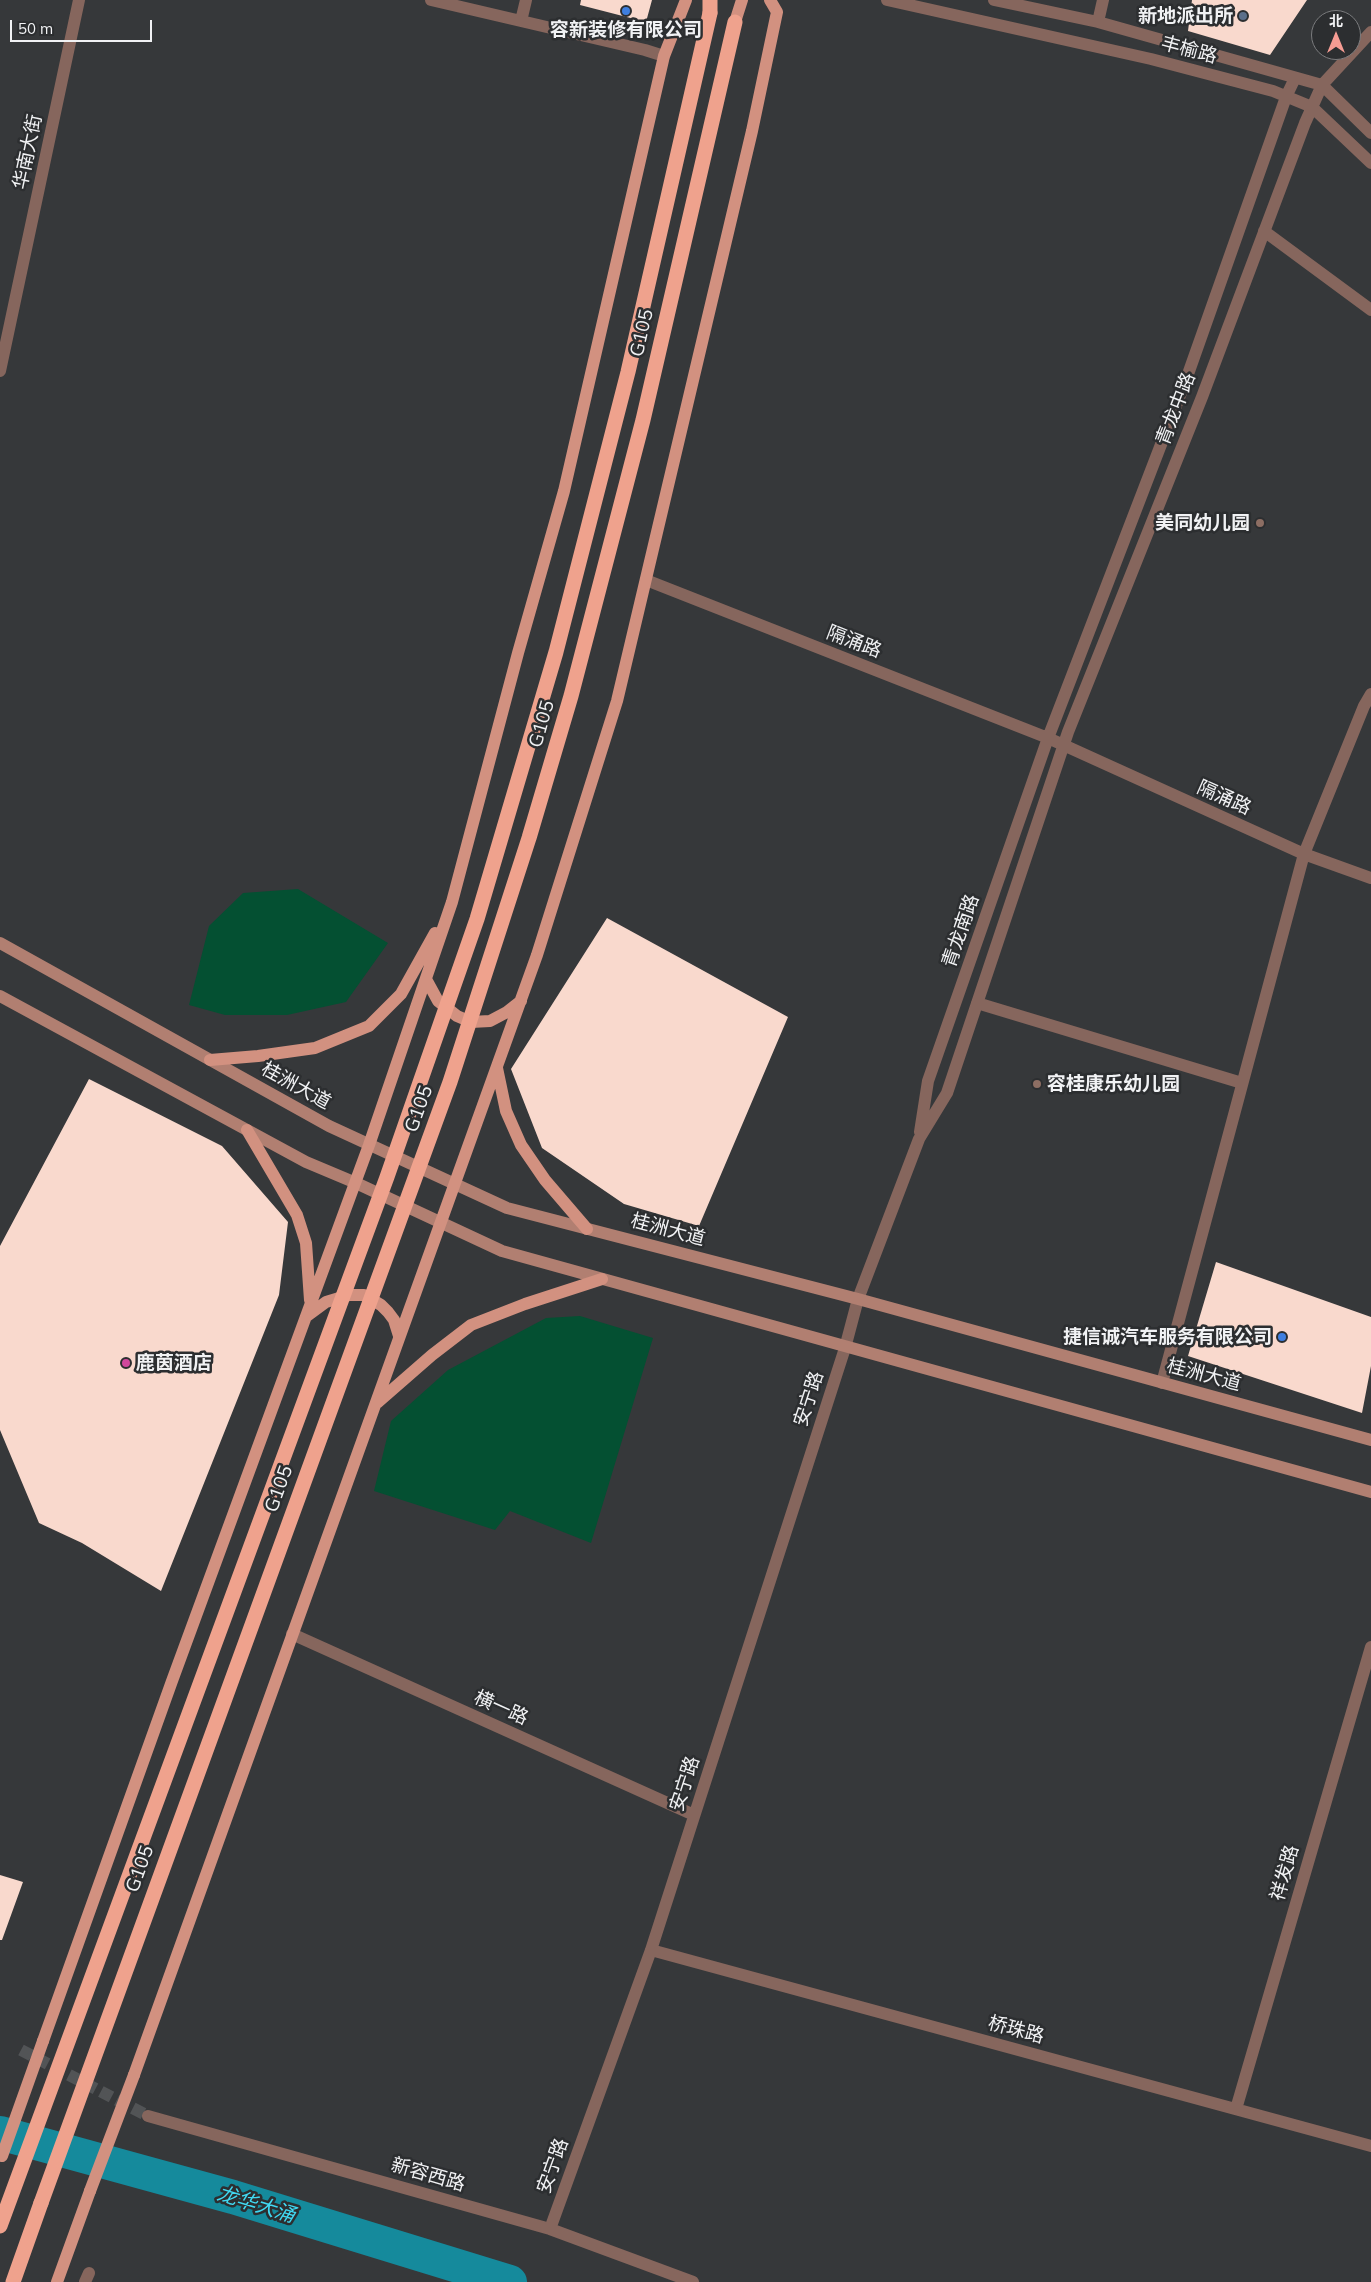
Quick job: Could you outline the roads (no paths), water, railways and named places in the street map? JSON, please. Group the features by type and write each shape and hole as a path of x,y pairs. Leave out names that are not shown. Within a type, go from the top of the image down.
{"highway":[{"name":"G105","path":"0,2226 387,1177 477,919 556,652 628,372 710,6"},
{"name":"G105","path":"13,2282 450,1082 530,838 571,696 643,420 735,22"}],"main road":[{"path":"1,2158 169,1690 356,1183 452,902 564,491 631,191 664,56 686,0"},
{"name":"G105","path":"735,22 742,0"},
{"path":"57,2282 134,2075 521,1001 617,701 752,131 777,12 770,0"},
{"path":"210,1060 315,1048 368,1026 401,994 452,902"},
{"name":"桂洲大道","path":"0,943 329,1126 508,1208 858,1299 1371,1440"},
{"path":"426,979 438,1001 457,1016 471,1022 490,1020 508,1012 521,1001"},
{"path":"0,996 306,1162 356,1183 502,1251 846,1348 1371,1492"},
{"path":"497,1068 506,1111 521,1145 545,1180 587,1229"},
{"path":"247,1130 297,1215 306,1242 308,1312"},
{"path":"375,1404 432,1355 471,1326 524,1304 602,1279"},
{"path":"308,1312 326,1302 349,1295 364,1295 382,1305 388,1312 394,1320 399,1336"}],"street":[{"name":"华南大街","path":"0,371 79,0"},
{"path":"430,0 664,56"},
{"path":"521,21 526,0"},
{"name":"丰榆路","path":"887,0 1151,58 1286,96 1312,107 1371,163"},
{"name":"丰榆路","path":"994,0 1098,22 1322,85 1371,133"},
{"path":"1098,22 1103,0"},
{"name":"青龙中路","path":"1064,747 1202,397 1312,107 1322,85 1371,32"},
{"name":"青龙中路","path":"1048,738 1187,377 1286,96 1295,78"},
{"path":"1264,231 1371,310"},
{"name":"隔涌路","path":"646,580 1048,738 1064,747 1304,854 1371,878"},
{"path":"1162,1383 1304,854 1364,706 1371,694"},
{"name":"青龙南路","path":"919,1139 928,1081 1048,738"},
{"name":"青龙南路","path":"846,1348 858,1299 919,1139 946,1093 1064,747"},
{"path":"977,1003 1242,1083"},
{"name":"安宁路","path":"550,2229 651,1950 846,1348"},
{"name":"横一路","path":"292,1634 694,1815"},
{"name":"祥发路","path":"1236,2109 1371,1647"},
{"name":"桥珠路","path":"651,1950 1371,2146"},
{"name":"新容西路","path":"148,2116 550,2229 693,2282"}],"waterway":[{"name":"龙华大涌","path":"0,2133 233,2197 510,2282"}],"tunnel":[{"path":"21,2050 148,2116"}],"place":[{"name":"容新装修有限公司","path":"626,11"},
{"name":"新地派出所","path":"1243,16"},
{"name":"美同幼儿园","path":"1260,523"},
{"name":"容桂康乐幼儿园","path":"1037,1084"},
{"name":"捷信诚汽车服务有限公司","path":"1282,1337"},
{"name":"鹿茵酒店","path":"126,1363"}]}
